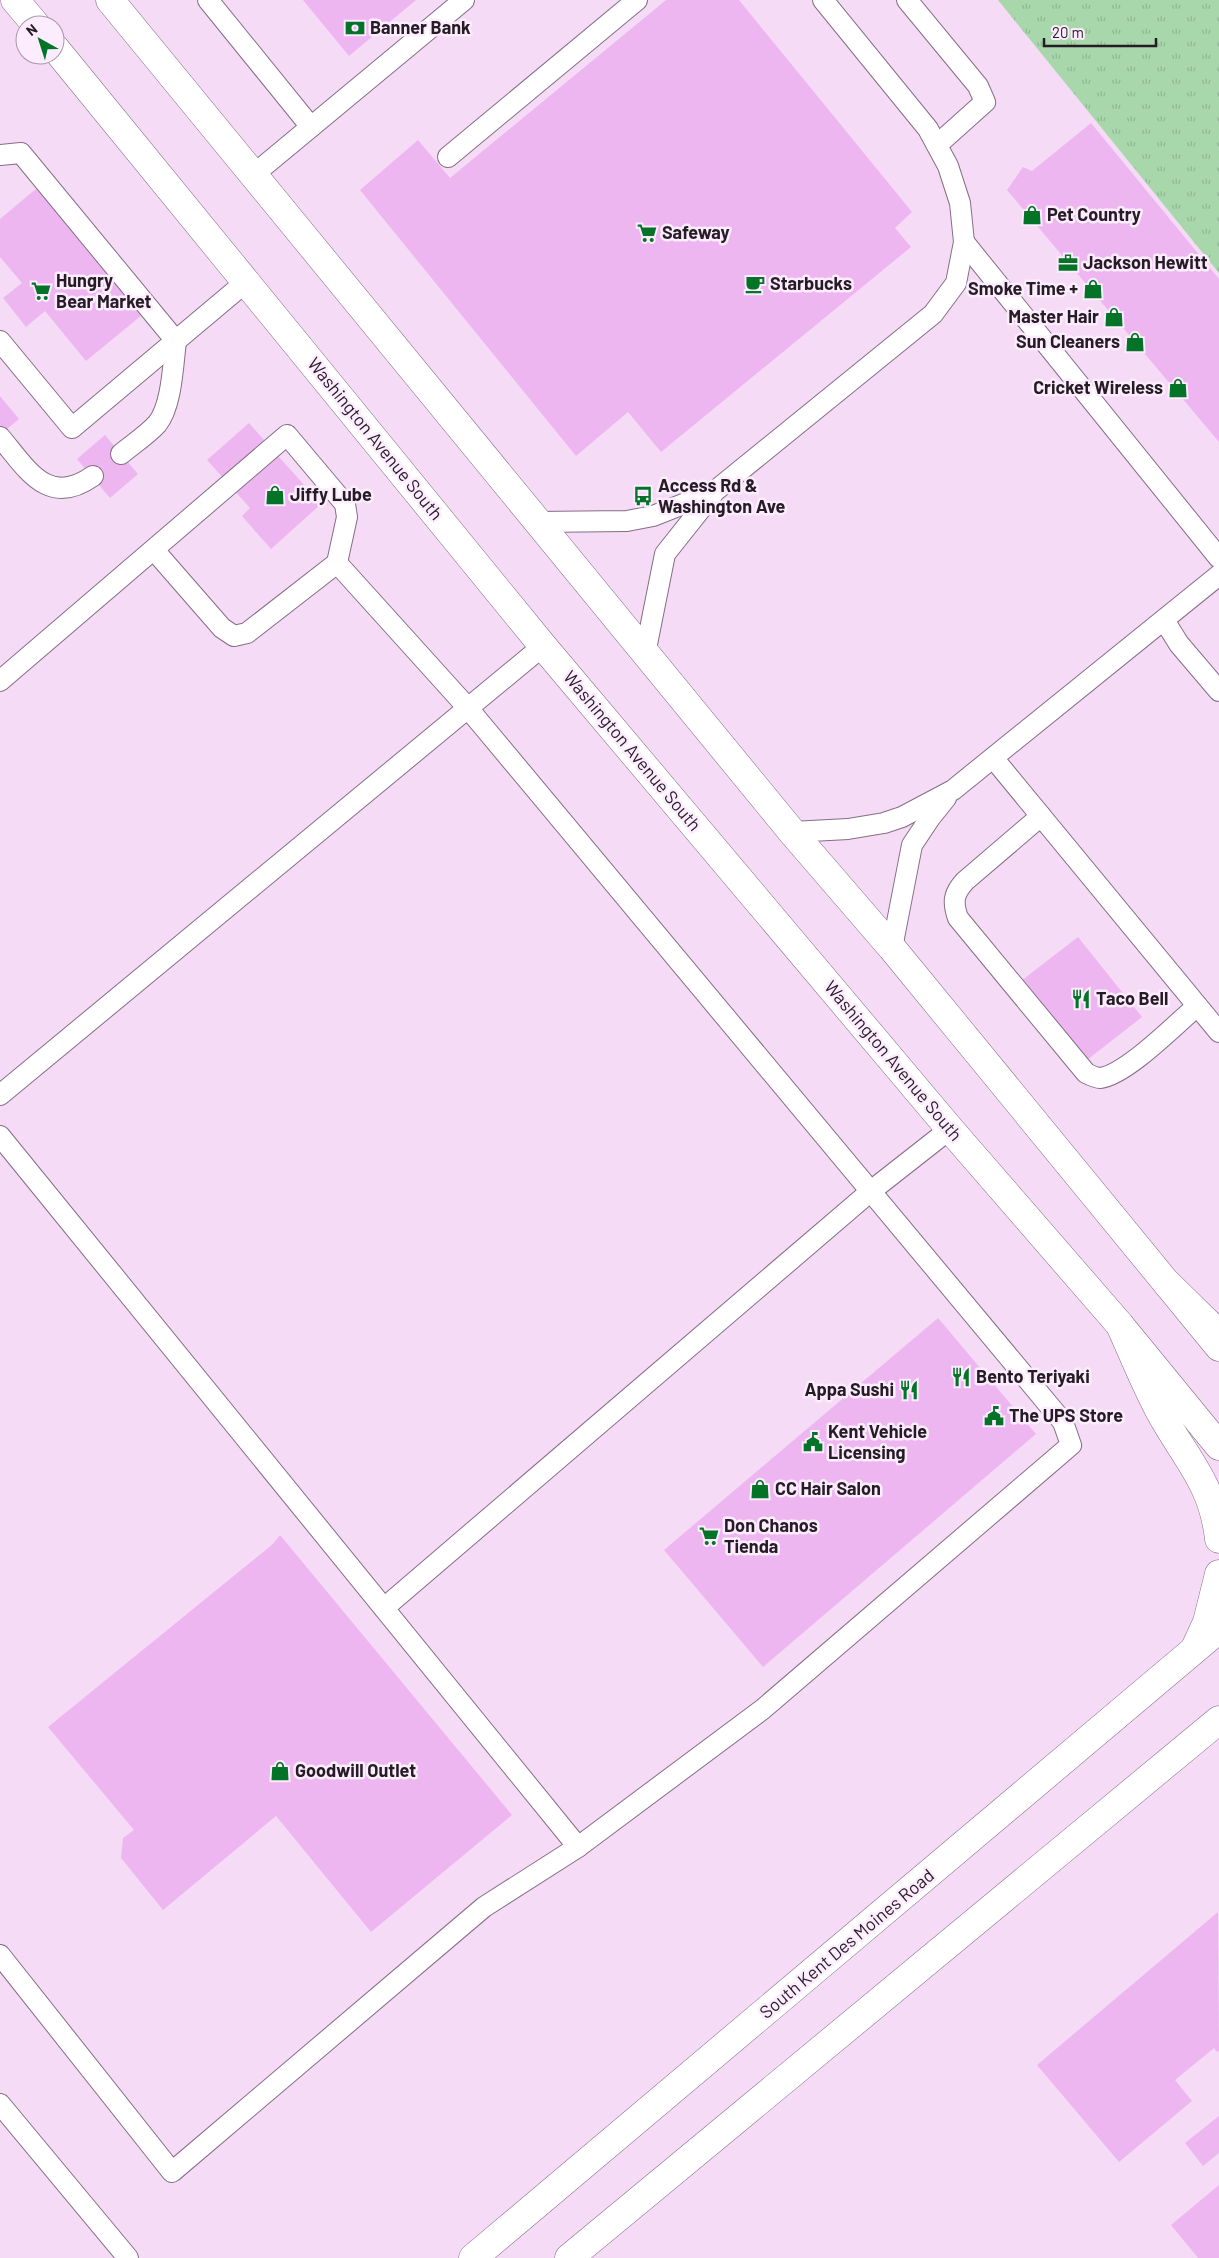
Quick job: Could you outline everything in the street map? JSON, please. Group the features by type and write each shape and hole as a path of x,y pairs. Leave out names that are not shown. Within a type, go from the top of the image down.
{"main road":[{"path":"15,0 28,15"},
{"path":"110,0 645,654 792,832 892,948 1219,1347"},
{"name":"Washington Avenue South","path":"65,60 543,646 950,1129 1120,1325 1219,1446"},
{"path":"1167,1283 1219,1334"},
{"path":"1120,1325 1160,1411 1207,1487 1217,1517 1219,1538"},
{"path":"1195,1650 1206,1622 1219,1574"},
{"name":"South Kent Des Moines Road","path":"473,2258 1219,1629"},
{"path":"570,2258 1219,1720"}],"lane":[{"path":"208,0 311,127"},
{"path":"253,175 464,0"},
{"path":"448,157 637,0"},
{"path":"645,654 665,554 715,491 933,314 956,283 964,242 960,203 948,166 928,129 823,0"},
{"path":"907,0 978,86 985,102 937,145"},
{"path":"0,155 21,154 176,341 168,398 162,415 157,423 121,454"},
{"path":"964,242 1219,558"},
{"path":"0,341 72,428 247,281"},
{"path":"0,681 287,435 345,504 347,517 337,563 246,633 234,636 222,628 154,550"},
{"path":"0,437 30,473 46,486 66,489 78,486 93,476"},
{"path":"538,522 627,521 653,516 715,491"},
{"path":"0,1955 172,2172 484,1907 578,1848 767,1706 1071,1445 1063,1422 871,1191 467,707 337,563"},
{"path":"792,832 848,829 884,823 902,817 954,790 1219,575"},
{"path":"1164,620 1179,644 1219,691"},
{"path":"0,1095 543,646"},
{"path":"994,759 1219,1032"},
{"path":"892,948 912,845 930,818 954,790"},
{"path":"1041,816 965,880 955,892 954,905 958,918 1073,1059 1086,1073 1092,1076 1098,1078 1114,1074 1128,1065 1197,1006"},
{"path":"384,1608 871,1191 950,1129"},
{"path":"0,1136 578,1848"},
{"path":"0,2104 128,2258"}],"green space":[{"path":"998,0 1219,0 1219,273"}],"building":[{"name":"Banner Bank","path":"303,0 416,0 349,56"},
{"name":"Safeway","path":"666,0 739,0 912,212 895,228 911,247 661,452 628,412 576,456 360,190 418,140 450,178"},
{"path":"1091,123 1219,279 1219,442 1007,190 1023,167 1032,171"},
{"path":"37,188 142,315 86,361 45,311 26,327 3,298 22,283 0,257 0,219"},
{"path":"0,396 19,419 0,435"},
{"name":"Jiffy Lube","path":"249,423 321,504 271,549 242,516 250,508 207,460"},
{"path":"105,435 138,474 110,498 77,459"},
{"name":"Taco Bell","path":"1078,937 1142,1017 1087,1060 1021,981"},
{"path":"938,1318 1036,1434 763,1667 664,1550"},
{"name":"Goodwill Outlet","path":"280,1535 512,1815 371,1932 276,1816 163,1910 121,1858 123,1838 134,1830 48,1727 273,1544"},
{"path":"1218,1912 1219,2051 1217,2052 1214,2048 1175,2080 1192,2101 1119,2162 1037,2065"},
{"path":"1219,2116 1219,2153 1203,2166 1185,2143"},
{"path":"1219,2185 1219,2258 1198,2258 1171,2225"}],"place":[{"name":"Banner Bank","path":"355,28"},
{"name":"Pet Country","path":"1032,215"},
{"name":"Safeway","path":"647,233"},
{"name":"Jackson Hewitt","path":"1068,263"},
{"name":"Starbucks","path":"755,284"},
{"name":"Smoke Time +","path":"1093,289"},
{"name":"Hungry Bear Market","path":"41,291"},
{"name":"Master Hair","path":"1114,317"},
{"name":"Sun Cleaners","path":"1135,342"},
{"name":"Cricket Wireless","path":"1178,388"},
{"name":"Jiffy Lube","path":"275,495"},
{"name":"Access Rd & Washington Ave","path":"643,496"},
{"name":"Taco Bell","path":"1081,999"},
{"name":"Bento Teriyaki","path":"961,1377"},
{"name":"Appa Sushi","path":"909,1390"},
{"name":"The UPS Store","path":"994,1416"},
{"name":"Kent Vehicle Licensing","path":"813,1442"},
{"name":"CC Hair Salon","path":"760,1489"},
{"name":"Don Chanos Tienda","path":"709,1536"},
{"name":"Goodwill Outlet","path":"280,1771"}]}
